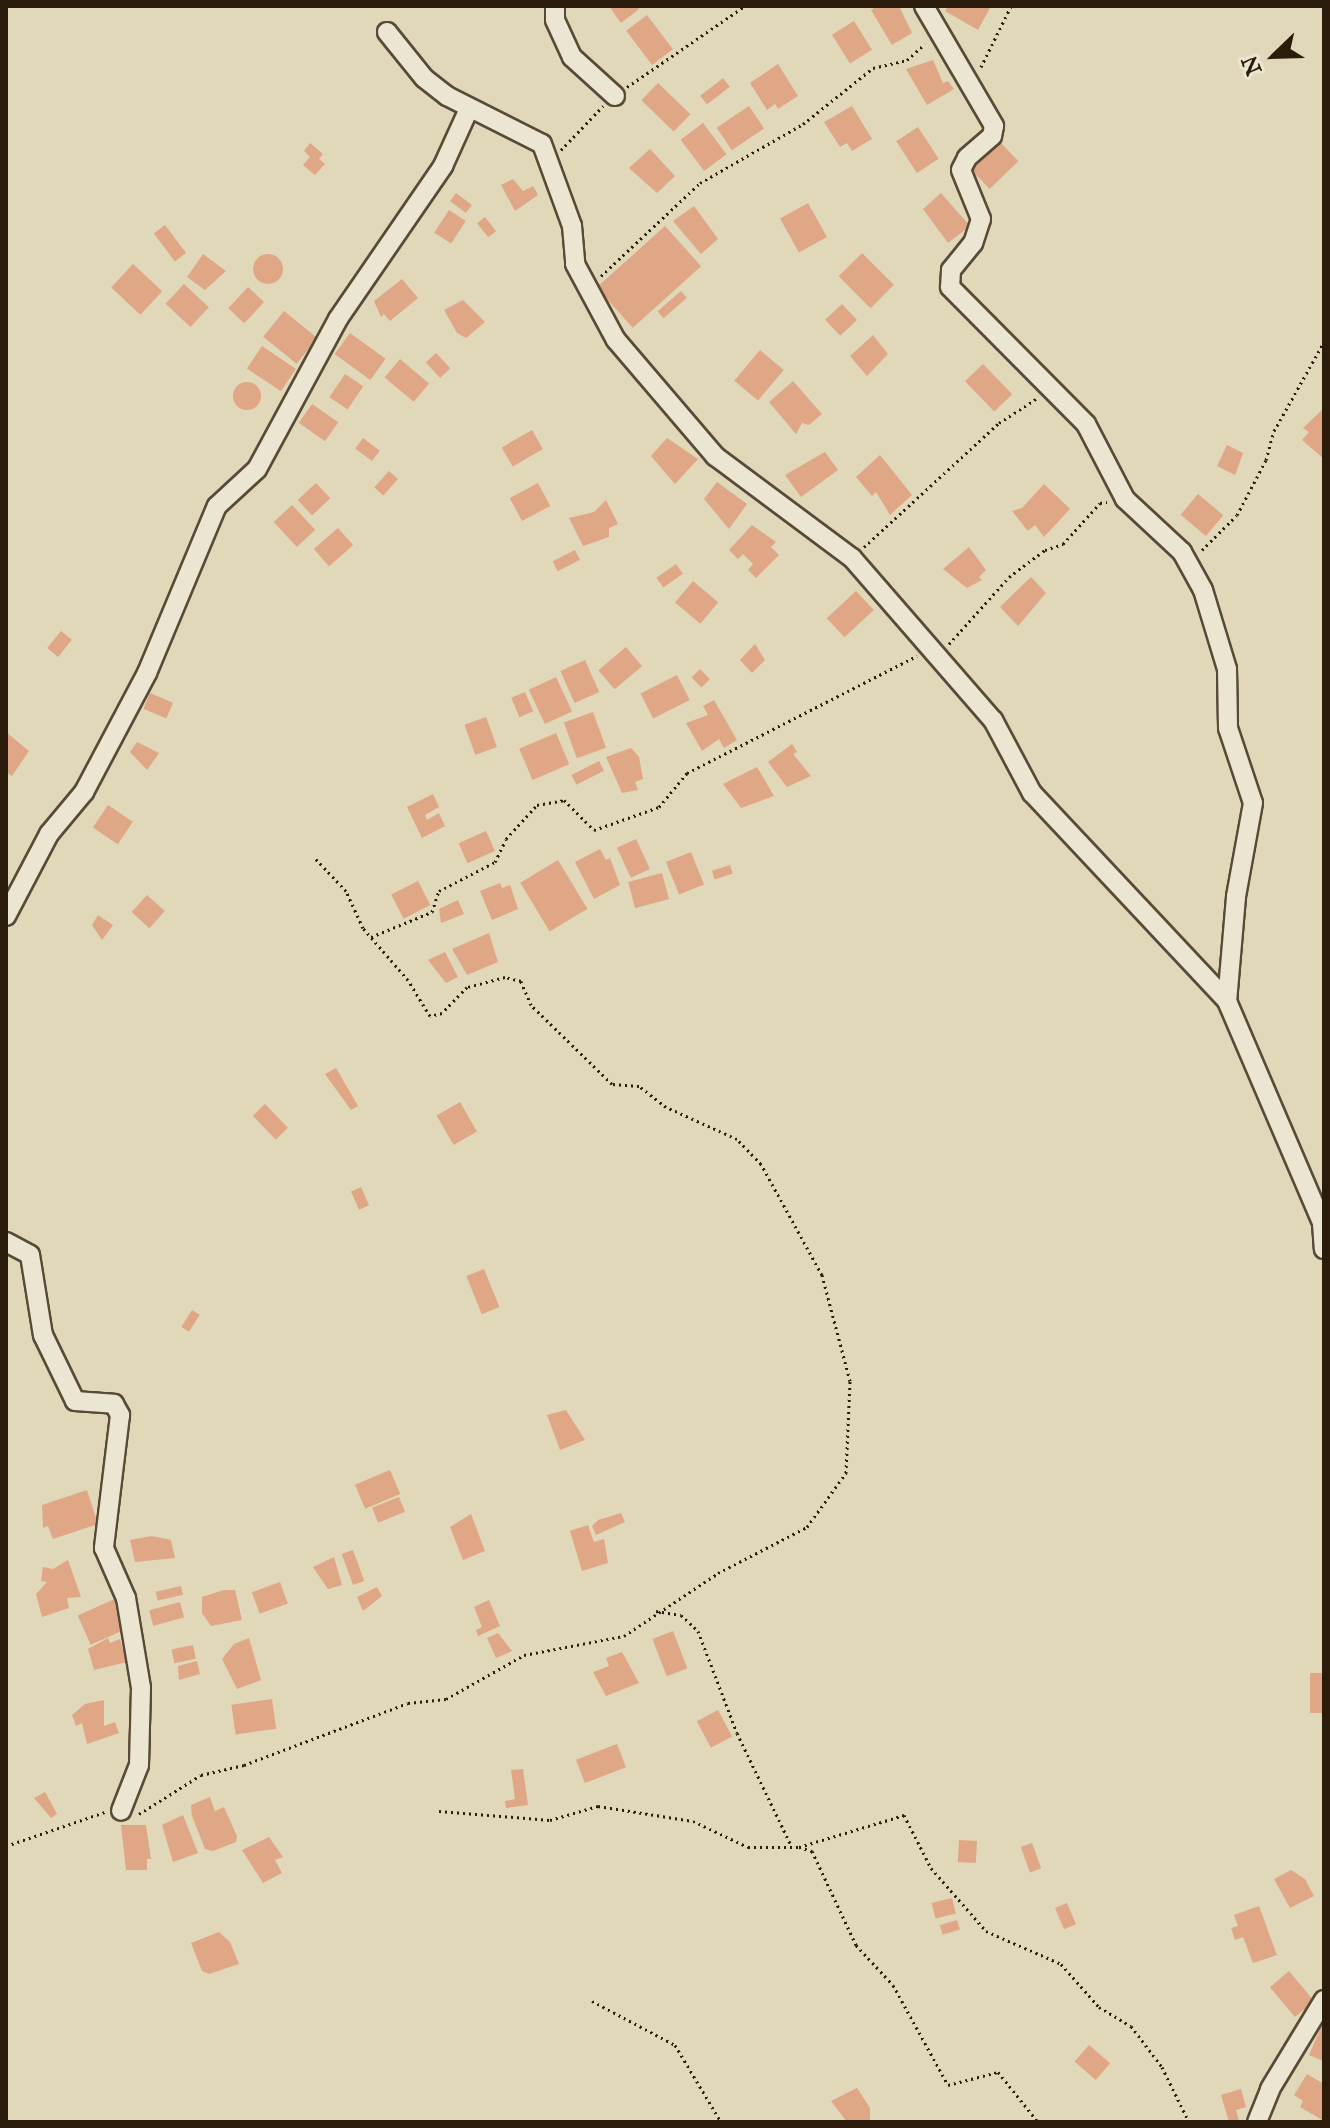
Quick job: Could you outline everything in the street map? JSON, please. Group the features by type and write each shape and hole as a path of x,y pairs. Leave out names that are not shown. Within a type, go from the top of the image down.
{"street":[{"path":"555,6 555,20 572,57 615,96"},
{"path":"924,6 994,126 992,136 967,158 961,170 981,219 973,243 951,270 950,287 1045,387 1086,424 1125,499 1182,552 1203,590 1227,669 1228,728 1253,803 1236,897 1227,1001"},
{"path":"387,32 424,78 468,111 542,144 572,226 575,264 616,340 715,456 852,558 993,720 1032,793 1227,1001 1322,1223 1324,1249"},
{"path":"6,916 49,834 84,792 147,673 217,506 257,469 338,319 443,166 468,111"},
{"path":"6,1242 30,1255 43,1335 75,1401 114,1404 120,1415 104,1548 126,1598 141,1688 139,1765 121,1811"},
{"path":"1257,2122 1270,2089 1324,2000"}],"path":[{"path":"550,161 615,96 745,6"},
{"path":"970,88 1011,6"},
{"path":"588,291 700,183 803,124 873,68 907,60 940,35"},
{"path":"1182,552 1206,550 1237,515 1266,460 1274,431 1324,342"},
{"path":"852,558 999,423 1031,406 1045,387"},
{"path":"371,937 432,912 439,891 495,862 506,839 537,805 564,800 594,830 659,807 687,773 796,722 858,683 935,656 1009,577 1045,550 1063,544 1100,503 1125,499"},
{"path":"6,1846 112,1809 142,1815 201,1775 244,1765 408,1703 446,1699 524,1655 624,1636 656,1611 807,1527 846,1473 850,1381 822,1275 761,1164 737,1139 666,1107 639,1086 612,1084 531,1005 521,981 505,977 467,987 442,1013 430,1016 408,980 371,937 346,891 315,858"},
{"path":"656,1611 681,1615 698,1631 787,1844 812,1851 856,1945 893,1985 948,2085 998,2072 1038,2122"},
{"path":"439,1811 550,1820 598,1806 693,1821 748,1847 799,1847 904,1815 931,1868 986,1931 1061,1964 1099,2007 1131,2026 1162,2067 1189,2122"},
{"path":"592,2001 675,2045 721,2122"}],"building":[{"path":"609,6 637,6 639,9 621,23"},
{"path":"877,6 899,6 912,33 892,45 871,10"},
{"path":"948,6 991,6 978,30 945,11"},
{"path":"647,15 673,49 652,65 626,31"},
{"path":"854,21 872,50 850,64 832,35"},
{"path":"933,60 943,83 948,81 954,89 927,105 906,69"},
{"path":"778,64 798,96 778,109 775,104 767,110 750,83"},
{"path":"723,78 730,87 707,105 700,96"},
{"path":"658,83 690,114 674,132 641,100"},
{"path":"749,106 764,128 732,150 717,128"},
{"path":"852,106 872,139 852,151 847,143 840,147 824,122"},
{"path":"703,123 726,154 704,171 681,140"},
{"path":"918,127 939,159 917,173 896,141"},
{"path":"999,141 1018,161 990,189 970,169"},
{"path":"310,143 323,154 319,159 325,164 315,175 303,165 310,157 304,151"},
{"path":"650,149 675,176 657,193 629,168"},
{"path":"513,179 523,191 533,186 538,195 515,211 501,185"},
{"path":"456,193 472,205 466,213 450,201"},
{"path":"941,193 970,226 948,243 923,209"},
{"path":"808,203 827,237 799,253 780,219"},
{"path":"694,206 718,239 701,254 673,221"},
{"path":"449,210 466,221 451,244 434,233"},
{"path":"485,217 496,231 488,237 477,223"},
{"path":"165,225 186,253 175,261 154,233"},
{"path":"665,226 701,266 633,328 597,288"},
{"path":"862,253 894,285 870,308 839,276"},
{"path":"203,254 226,271 205,290 187,277"},
{"path":"268,254 274,255 282,263 282,275 274,283 268,284 262,283 254,275 253,269 254,263 262,255"},
{"path":"133,264 162,291 140,315 111,287"},
{"path":"402,279 418,298 390,321 384,314 381,317 374,301"},
{"path":"184,284 209,307 190,327 166,304"},
{"path":"248,287 264,302 244,323 228,308"},
{"path":"681,291 687,298 664,318 658,311"},
{"path":"463,300 485,322 466,338 457,333 444,310"},
{"path":"842,304 857,320 840,336 825,320"},
{"path":"284,311 317,338 297,364 263,337"},
{"path":"350,333 386,359 370,380 335,354"},
{"path":"873,335 888,354 867,376 850,356"},
{"path":"262,346 296,369 281,391 247,368"},
{"path":"760,350 784,370 758,401 734,381"},
{"path":"436,353 450,368 440,378 426,363"},
{"path":"400,359 429,383 414,402 385,377"},
{"path":"983,364 1012,394 994,412 965,381"},
{"path":"345,374 363,386 348,410 329,397"},
{"path":"793,381 822,414 809,425 802,423 796,434 769,402"},
{"path":"247,382 257,386 261,396 257,406 247,410 237,406 233,396 237,386"},
{"path":"312,404 338,422 325,441 299,423"},
{"path":"1324,408 1324,459 1302,440 1309,432 1303,428"},
{"path":"532,430 543,449 513,467 502,448"},
{"path":"363,438 380,451 372,461 355,448"},
{"path":"667,438 698,459 675,484 651,456"},
{"path":"1227,445 1243,453 1235,475 1217,466"},
{"path":"825,452 838,470 801,497 785,475"},
{"path":"880,455 912,495 890,515 876,492 872,496 856,477"},
{"path":"389,471 398,479 383,495 374,487"},
{"path":"717,482 747,504 729,529 704,499"},
{"path":"316,483 330,498 312,515 298,500"},
{"path":"538,483 550,506 522,521 510,498"},
{"path":"1044,484 1070,509 1044,537 1035,525 1028,531 1012,511 1022,508"},
{"path":"1198,494 1223,515 1206,536 1181,515"},
{"path":"606,500 618,524 609,528 609,537 583,546 569,518 594,512"},
{"path":"292,505 315,530 297,547 274,522"},
{"path":"752,525 776,542 771,547 779,555 756,578 748,570 753,564 743,554 738,559 729,550"},
{"path":"338,528 353,545 329,566 314,549"},
{"path":"969,547 986,570 979,577 982,580 967,588 943,569"},
{"path":"575,550 580,560 558,571 553,561"},
{"path":"676,564 683,574 663,588 656,578"},
{"path":"1031,577 1046,593 1018,626 1000,607"},
{"path":"693,581 718,602 700,624 675,602"},
{"path":"856,591 874,610 844,637 827,618"},
{"path":"61,631 72,640 58,657 47,648"},
{"path":"755,644 765,660 752,673 740,660"},
{"path":"626,647 642,666 614,689 598,670"},
{"path":"585,660 599,692 575,703 560,671"},
{"path":"700,669 710,679 701,687 692,677"},
{"path":"677,675 690,700 653,719 640,694"},
{"path":"556,677 572,711 545,724 529,690"},
{"path":"525,692 533,711 519,717 511,698"},
{"path":"150,693 173,703 166,718 143,709"},
{"path":"714,700 737,740 724,748 719,739 702,751 686,723 708,715 703,706"},
{"path":"593,712 606,748 577,758 564,723"},
{"path":"486,717 497,747 475,755 464,725"},
{"path":"6,732 29,751 12,776 6,772"},
{"path":"556,733 569,764 532,780 519,749"},
{"path":"137,742 159,753 147,770 130,752"},
{"path":"792,744 797,752 793,754 811,776 787,787 768,762"},
{"path":"631,748 639,757 643,779 635,782 638,790 622,793 606,757"},
{"path":"599,761 604,771 576,785 571,775"},
{"path":"757,767 774,796 741,808 723,784"},
{"path":"433,794 439,807 425,815 427,820 439,813 445,826 422,838 407,807"},
{"path":"108,805 133,822 118,844 93,827"},
{"path":"486,831 495,851 468,863 459,843"},
{"path":"636,839 650,869 631,878 617,848"},
{"path":"600,849 606,860 610,858 620,885 594,899 575,862"},
{"path":"691,852 704,884 679,895 666,862"},
{"path":"558,860 587,909 550,932 520,883"},
{"path":"730,865 733,874 715,879 712,871"},
{"path":"662,873 669,899 635,908 628,882"},
{"path":"418,881 430,905 404,919 391,895"},
{"path":"500,883 502,888 510,885 518,909 492,920 480,891"},
{"path":"147,895 165,911 149,928 132,912"},
{"path":"458,900 464,914 441,923 439,909"},
{"path":"98,915 113,925 102,940 92,925"},
{"path":"489,933 498,962 467,975 452,949"},
{"path":"445,952 458,977 446,983 428,960"},
{"path":"336,1068 358,1106 351,1110 325,1074"},
{"path":"460,1102 477,1131 454,1145 437,1116"},
{"path":"265,1104 288,1128 276,1140 253,1116"},
{"path":"361,1187 369,1205 359,1210 351,1191"},
{"path":"484,1269 499,1307 482,1314 466,1276"},
{"path":"192,1310 200,1315 189,1332 181,1327"},
{"path":"566,1410 585,1440 560,1450 547,1415"},
{"path":"390,1470 400,1494 365,1509 355,1485"},
{"path":"87,1490 98,1524 53,1539 48,1526 43,1528 42,1505"},
{"path":"399,1497 405,1512 378,1523 372,1508"},
{"path":"621,1513 625,1522 596,1535 592,1526 598,1520"},
{"path":"471,1514 485,1551 463,1560 450,1527"},
{"path":"588,1525 594,1542 604,1539 608,1563 582,1571 570,1531"},
{"path":"152,1536 171,1540 175,1558 135,1562 130,1540"},
{"path":"353,1550 364,1581 353,1585 342,1554"},
{"path":"334,1557 342,1585 328,1589 313,1567"},
{"path":"68,1560 81,1597 67,1598 69,1608 42,1617 36,1594 47,1582 41,1581 43,1567 53,1569"},
{"path":"280,1582 288,1604 260,1614 252,1592"},
{"path":"181,1586 183,1595 158,1601 156,1592"},
{"path":"377,1587 382,1596 363,1611 357,1597"},
{"path":"235,1590 242,1620 211,1626 202,1613 202,1597"},
{"path":"117,1598 130,1627 91,1645 78,1615"},
{"path":"489,1600 500,1626 478,1636 476,1630 482,1627 474,1607"},
{"path":"180,1602 184,1617 153,1626 149,1610"},
{"path":"673,1631 687,1668 667,1676 652,1639"},
{"path":"498,1633 512,1651 496,1658 487,1638"},
{"path":"108,1638 110,1643 120,1639 127,1662 94,1670 88,1649"},
{"path":"249,1638 261,1680 237,1689 222,1659 234,1644"},
{"path":"193,1645 196,1659 174,1663 171,1650"},
{"path":"622,1652 639,1683 606,1696 593,1672 609,1666 606,1658"},
{"path":"197,1661 200,1674 179,1680 178,1666"},
{"path":"1310,1673 1324,1673 1324,1713 1310,1713"},
{"path":"272,1699 276,1729 236,1734 231,1705"},
{"path":"104,1700 104,1726 115,1722 119,1733 87,1744 82,1723 76,1726 72,1715 85,1704"},
{"path":"718,1710 732,1736 711,1748 697,1721"},
{"path":"617,1744 626,1767 585,1783 576,1760"},
{"path":"523,1769 528,1805 506,1808 505,1801 515,1799 511,1770"},
{"path":"45,1792 57,1814 51,1818 34,1798"},
{"path":"210,1797 215,1811 224,1807 237,1836 236,1842 213,1851 205,1849 191,1805"},
{"path":"183,1815 198,1853 173,1862 162,1825"},
{"path":"121,1825 146,1825 151,1859 147,1859 147,1870 126,1870"},
{"path":"269,1837 283,1857 275,1860 282,1873 263,1883 242,1850"},
{"path":"959,1840 977,1841 976,1863 958,1862"},
{"path":"1032,1843 1041,1868 1030,1872 1021,1847"},
{"path":"1291,1870 1305,1879 1314,1896 1290,1908 1274,1879"},
{"path":"952,1898 956,1914 935,1919 932,1903"},
{"path":"1067,1903 1076,1924 1064,1929 1055,1908"},
{"path":"1259,1906 1277,1955 1253,1963 1243,1937 1235,1940 1231,1928 1238,1926 1234,1915"},
{"path":"957,1920 960,1930 943,1935 940,1925"},
{"path":"219,1932 230,1942 239,1964 209,1974 202,1971 191,1943"},
{"path":"1289,1971 1314,2001 1295,2017 1270,1987"},
{"path":"1321,2027 1324,2029 1323,2061 1309,2055"},
{"path":"1089,2045 1110,2063 1096,2080 1075,2062"},
{"path":"1307,2074 1324,2084 1324,2121 1300,2107 1303,2101 1294,2095"},
{"path":"857,2088 870,2108 870,2122 847,2122 831,2101"},
{"path":"1241,2089 1246,2107 1236,2110 1239,2121 1229,2122 1221,2095"}]}
